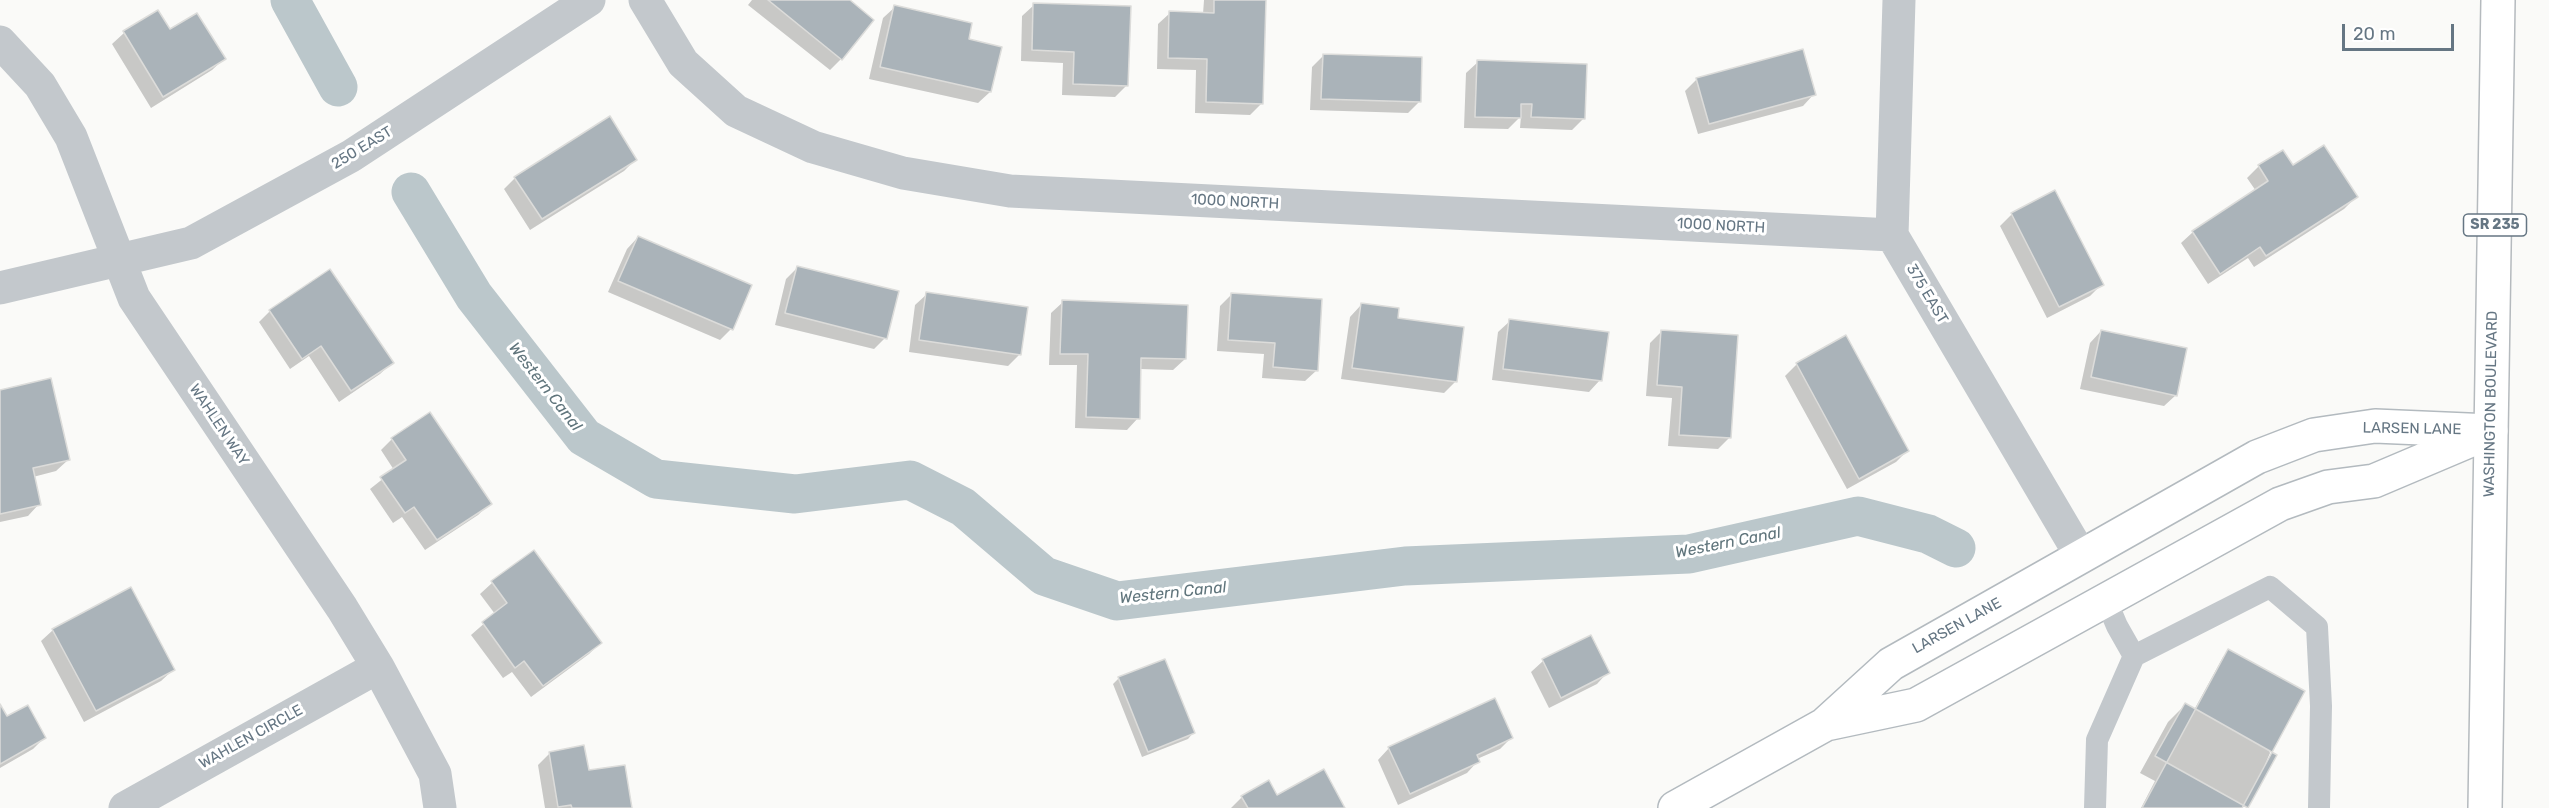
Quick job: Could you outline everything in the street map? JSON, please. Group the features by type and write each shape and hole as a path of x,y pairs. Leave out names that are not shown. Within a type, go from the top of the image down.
{"main road":[{"name":"WASHINGTON BOULEVARD","path":"2485,808 2498,0"},
{"name":"LARSEN LANE","path":"1675,808 1824,725 1891,664 2257,457 2314,435 2375,426 2492,431"},
{"name":"LARSEN LANE","path":"1824,725 1916,705 2280,504 2328,487 2374,481 2492,431"}],"street":[{"name":"250 EAST","path":"0,288 191,243 351,156 589,0"},
{"name":"1000 NORTH","path":"645,0 683,63 736,111 813,147 903,173 1010,191 1892,235"},
{"path":"1892,235 1899,0"},
{"name":"WAHLEN WAY","path":"0,42 40,86 70,137 134,298 342,608 378,667 435,774 440,808"},
{"name":"375 EAST","path":"1892,235 2081,556"},
{"name":"WAHLEN CIRCLE","path":"125,808 378,667"}],"lane":[{"path":"2095,808 2097,740 2134,656 2270,587 2317,627 2321,706 2319,808"},
{"path":"2106,600 2134,656"}],"building":[{"path":"768,0 850,0 874,20 842,60"},
{"path":"1214,0 1266,0 1263,104 1206,102 1207,59 1168,58 1169,11 1214,13"},
{"path":"1033,3 1131,6 1128,86 1073,84 1074,52 1032,50"},
{"path":"894,5 972,23 969,39 1002,47 991,92 880,67"},
{"path":"158,10 170,29 197,13 226,59 163,97 123,31"},
{"path":"1803,49 1816,95 1709,124 1696,78"},
{"path":"1323,54 1422,57 1421,102 1321,99"},
{"path":"1477,60 1587,64 1585,119 1531,117 1532,104 1521,104 1521,118 1475,117"},
{"path":"610,116 637,160 542,219 514,177"},
{"path":"2324,145 2358,197 2266,256 2260,247 2220,274 2192,231 2268,181 2258,165 2283,150 2293,165"},
{"path":"2055,190 2104,285 2059,307 2011,213"},
{"path":"638,236 752,285 733,330 618,281"},
{"path":"797,266 899,291 887,339 785,313"},
{"path":"330,269 394,363 351,391 321,346 302,359 269,310"},
{"path":"926,292 1028,307 1021,355 919,340"},
{"path":"1231,293 1322,299 1318,371 1273,367 1275,343 1228,340"},
{"path":"1062,300 1188,305 1186,359 1141,358 1140,419 1086,417 1088,354 1060,354"},
{"path":"1361,303 1399,308 1398,318 1464,327 1457,382 1352,368"},
{"path":"1509,319 1609,332 1602,381 1503,369"},
{"path":"1661,330 1738,335 1731,438 1679,435 1682,387 1657,385"},
{"path":"2101,330 2187,348 2177,396 2091,377"},
{"path":"1846,335 1909,451 1859,479 1796,363"},
{"path":"51,378 70,460 33,468 41,505 0,514 0,390"},
{"path":"430,412 492,504 437,540 414,507 405,513 380,477 406,460 391,438"},
{"path":"534,550 602,643 543,686 524,661 515,668 482,622 507,603 491,581"},
{"path":"131,587 175,670 96,711 52,629"},
{"path":"1591,635 1610,673 1561,698 1542,659"},
{"path":"2228,649 2305,691 2242,808 2142,808"},
{"path":"1165,659 1195,733 1148,752 1118,677"},
{"path":"1495,698 1513,738 1477,755 1480,762 1410,794 1388,747"},
{"path":"2185,703 2277,755 2248,808 2155,756"},
{"path":"0,704 7,716 28,705 46,738 0,764"},
{"path":"584,745 589,770 625,765 632,808 572,808 571,805 558,807 549,752"},
{"path":"1324,769 1345,808 1248,808 1241,796 1269,780 1277,795"}],"waterway":[{"name":"Western Canal","path":"290,0 338,87"},
{"name":"Western Canal","path":"411,192 474,296 584,437 656,479 795,494 910,480 963,507 1044,576 1117,601 1405,566 1689,554 1858,516 1928,534 1956,548"}]}
